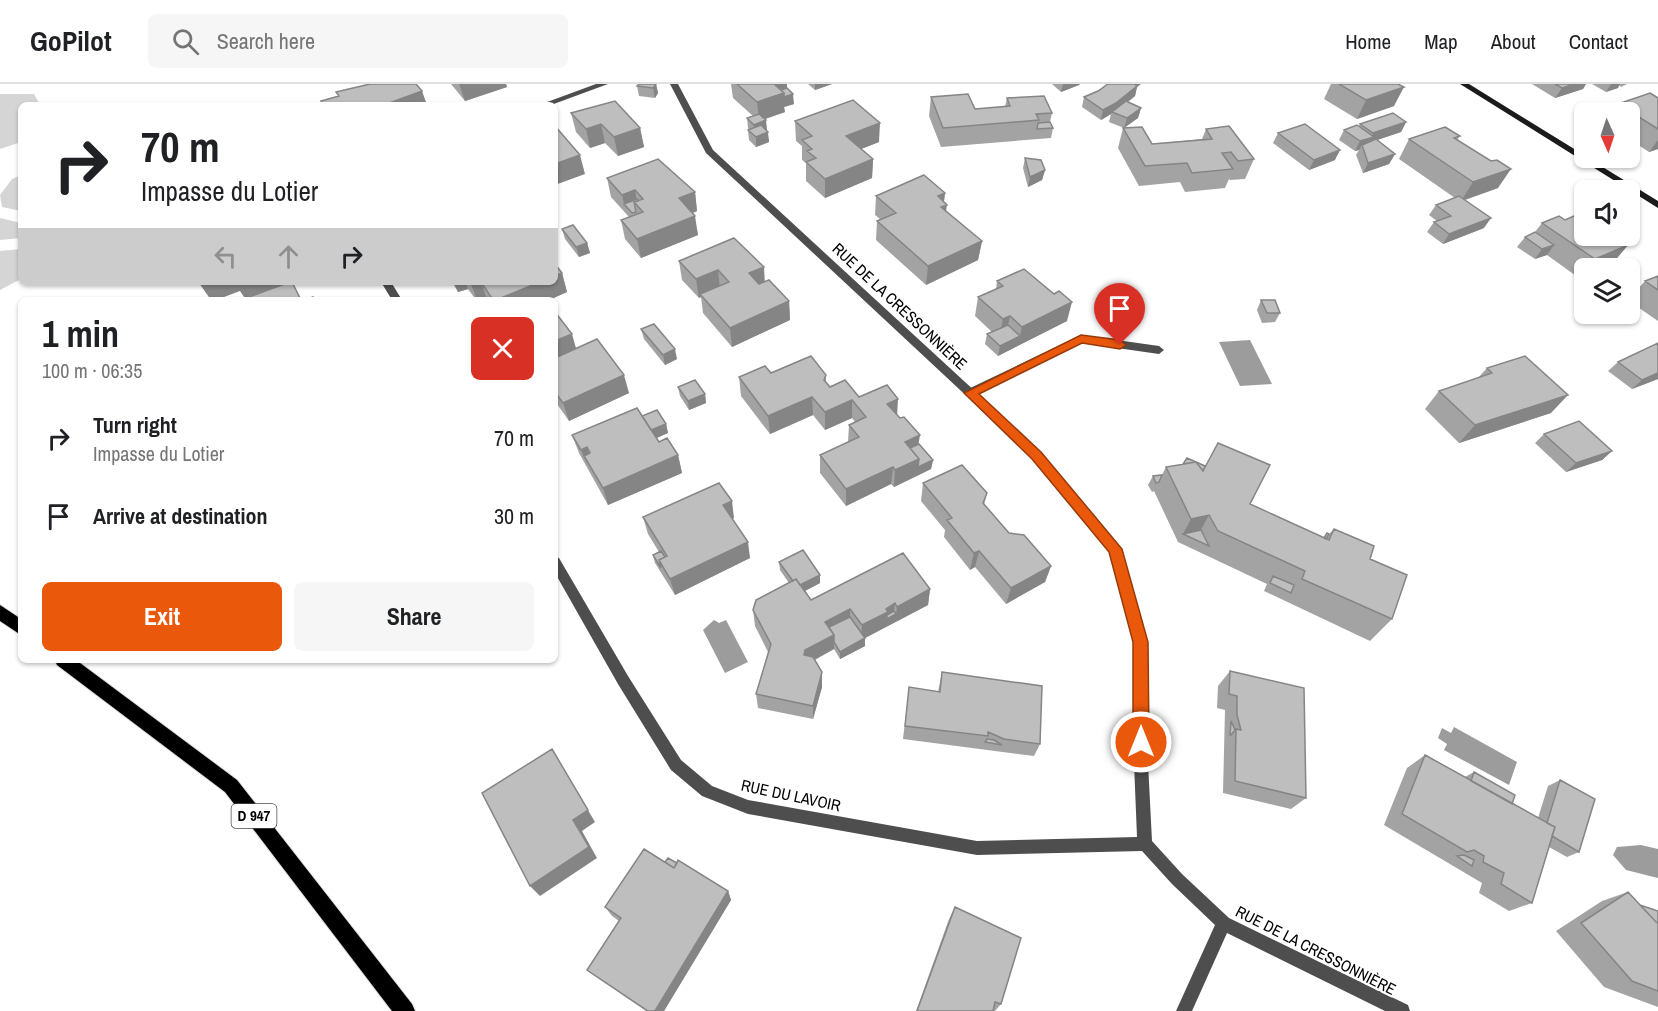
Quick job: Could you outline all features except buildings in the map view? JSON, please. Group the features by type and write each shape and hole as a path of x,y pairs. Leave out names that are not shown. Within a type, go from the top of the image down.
{"main road":[{"path":"1464,84 1658,205"},
{"path":"0,612 18,626"},
{"name":"D 947","path":"67,663 231,786 405,1011"}],"street":[{"path":"552,102 603,84"},
{"name":"RUE DE LA CRESSONNIÈRE","path":"674,84 709,151 1037,455 1115,549 1141,642 1141,763 1145,844 1177,879 1224,923 1402,1011"},
{"path":"970,393 1081,339 1160,350"},
{"name":"RUE DU LAVOIR","path":"558,566 623,680 676,765 707,792 748,807 977,848 1145,844"},
{"path":"1184,1011 1224,923"}],"shaded area":[{"path":"0,94 34,94 38,102 18,102 18,143 0,149"},
{"path":"18,176 18,210 2,207 0,195 12,179"},
{"path":"0,218 18,222 18,238 0,240"},
{"path":"18,249 18,281 0,290 0,251"},
{"path":"1250,340 1272,384 1240,386 1219,342"},
{"path":"714,620 719,623 726,620 748,662 725,673 703,630"},
{"path":"1454,727 1517,762 1509,785 1444,750 1447,744 1438,738 1442,728 1451,733"},
{"path":"1641,845 1658,849 1658,878 1626,870 1613,855 1617,847"}],"route":[{"path":"1120,345 1081,339 970,393 1037,455 1115,549 1141,642 1141,742"}]}
